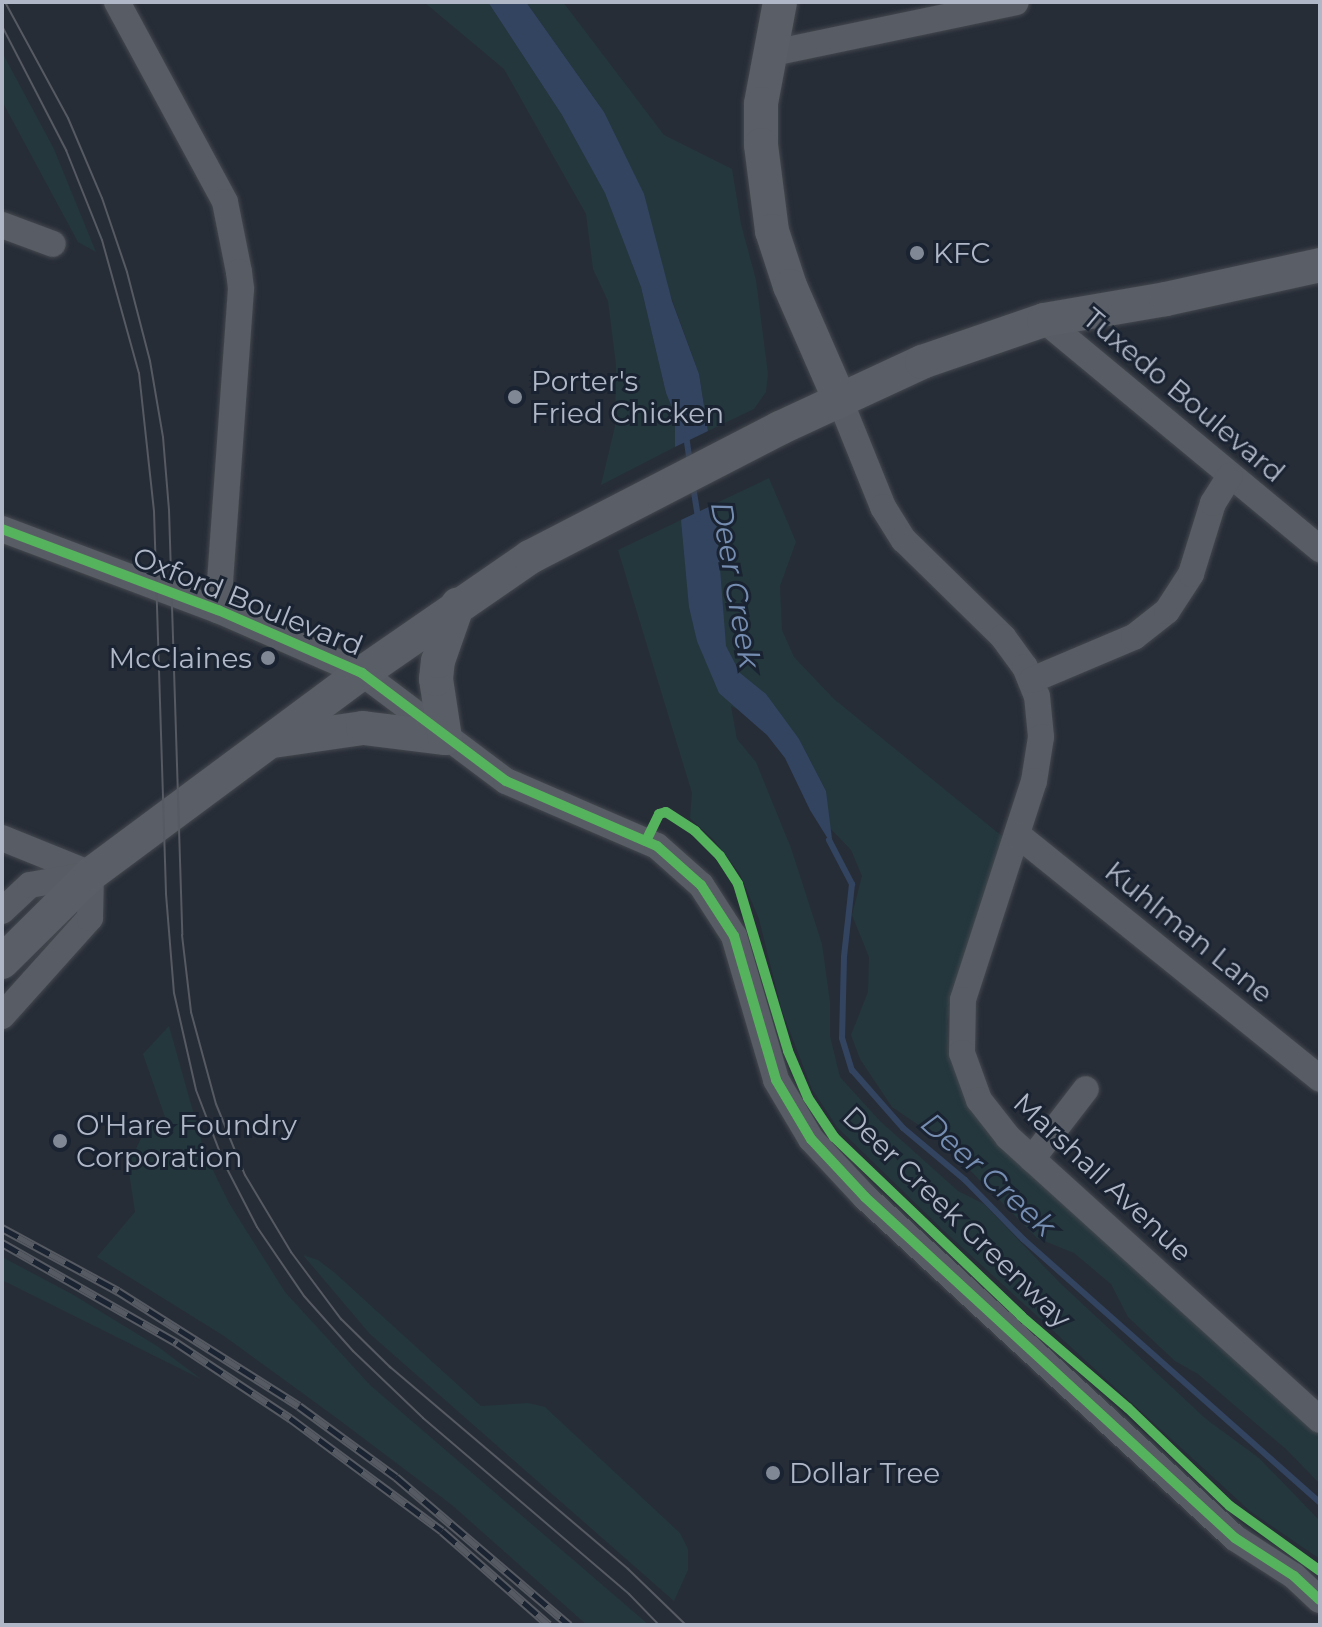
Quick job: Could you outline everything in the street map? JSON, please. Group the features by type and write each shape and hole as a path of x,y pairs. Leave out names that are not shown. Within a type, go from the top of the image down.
{"main road":[{"path":"780,2 761,104 761,145 772,231 790,286 839,398"},
{"path":"2,962 91,874 512,566 839,398 922,362 1044,320 1166,299 1320,265"},
{"path":"270,741 363,728 445,738 436,679 438,661 459,604"}],"street":[{"path":"117,2 225,202 239,272 241,289 218,610"},
{"path":"768,54 1016,2"},
{"path":"2,225 53,244"},
{"name":"Tuxedo Boulevard","path":"1044,320 1320,549"},
{"path":"839,398 883,507 904,540 1003,637 1032,680 1134,637 1167,611 1191,574 1213,503 1230,476"},
{"name":"Oxford Boulevard","path":"2,529 218,610 362,673 506,781 657,846 701,885 734,936 776,1080 811,1139 859,1192 1235,1538 1294,1576 1320,1600"},
{"name":"Marshall Avenue","path":"1032,680 1041,737 1034,781 969,976 961,1034 965,1066 979,1100 1008,1137 1320,1420"},
{"name":"Kuhlman Lane","path":"1018,835 1320,1079"},
{"path":"2,838 91,874"},
{"path":"2,911 30,885 91,874"},
{"path":"2,1016 90,918 91,874"},
{"path":"1032,1159 1086,1089"}],"shaded area":[{"path":"424,2 488,2 562,115 605,192 641,287 666,393 675,415 675,447 601,485 615,426 616,365 608,301 593,269 586,214 504,69"},
{"path":"526,2 563,2 664,135 732,169 741,224 756,280 768,374 766,392 754,409 708,431 699,374 604,112"},
{"path":"2,52 54,149 96,252 78,242 2,101"},
{"path":"769,478 796,542 780,586 782,630 794,657 834,699 1003,837 947,1021 949,1053 963,1095 990,1136 1017,1162 1320,1436 1320,1484 1287,1450 1198,1374 1175,1361 1128,1317 1111,1284 1074,1253 1037,1238 938,1138 892,1107 860,1059 851,1035 868,992 869,957 852,915 862,876 851,850 827,825 826,791 799,739 731,706 737,739 756,762 791,848 822,944 830,1002 830,1036 840,1077 880,1121 958,1191 984,1204 1060,1283 1206,1419 1259,1458 1320,1521 1320,1559 1250,1511 942,1229 837,1127 812,1089 782,1011 759,919 740,874 714,840 690,818 692,793 618,550"},
{"path":"169,1026 205,1154 229,1203 285,1292 370,1385 649,1625 587,1625 452,1505 338,1419 224,1336 97,1257 135,1212 128,1165 146,1128 165,1117 143,1054"},
{"path":"303,1255 318,1260 335,1273 481,1406 528,1403 545,1407 680,1533 688,1549 688,1570 674,1601 370,1334"},
{"path":"2,1257 72,1294 157,1346 201,1379 2,1280"}],"water":[{"path":"488,2 526,2 604,112 644,194 672,301 699,374 708,431 675,447 675,415 666,393 641,287 605,193 562,115"},
{"path":"715,504 726,646 740,673 766,694 799,739 826,791 833,847 810,810 785,758 767,735 719,693 697,641 689,607 681,520"}],"waterway":[{"name":"Deer Creek","path":"686,435 690,463"},
{"name":"Deer Creek","path":"693,486 698,519"},
{"name":"Deer Creek","path":"829,840 852,884 844,957 842,1038 852,1070 903,1128 965,1180 1023,1239 1320,1503"}],"tram line":[{"path":"5,2 68,118 102,198 127,272 150,361 163,437 169,510 182,935 191,1012 216,1104 245,1175 291,1252 341,1319 390,1367 628,1569 686,1625"},
{"path":"2,26 66,150 102,240 139,373 154,511 166,894 174,993 196,1090 224,1163 257,1227 304,1296 353,1351 423,1418 629,1594 659,1625"}],"railway":[{"path":"2,1228 118,1291 299,1406 396,1477 569,1625"},
{"path":"2,1243 177,1343 290,1418 442,1531 549,1625"}],"cycle path":[{"path":"2,529 218,610 362,673 506,781 657,846 701,885 734,936 776,1080 811,1139 865,1197 1235,1538 1294,1576 1320,1600"},
{"name":"Deer Creek Greenway","path":"646,841 659,814 666,812 695,831 720,856 738,884 788,1051 808,1098 834,1137 1021,1316 1128,1408 1230,1506 1320,1571"}],"place":[{"name":"KFC","path":"917,253"},
{"name":"Porter's Fried Chicken","path":"515,397"},
{"name":"McClaines","path":"268,658"},
{"name":"O'Hare Foundry Corporation","path":"60,1141"},
{"name":"Dollar Tree","path":"773,1473"}]}
